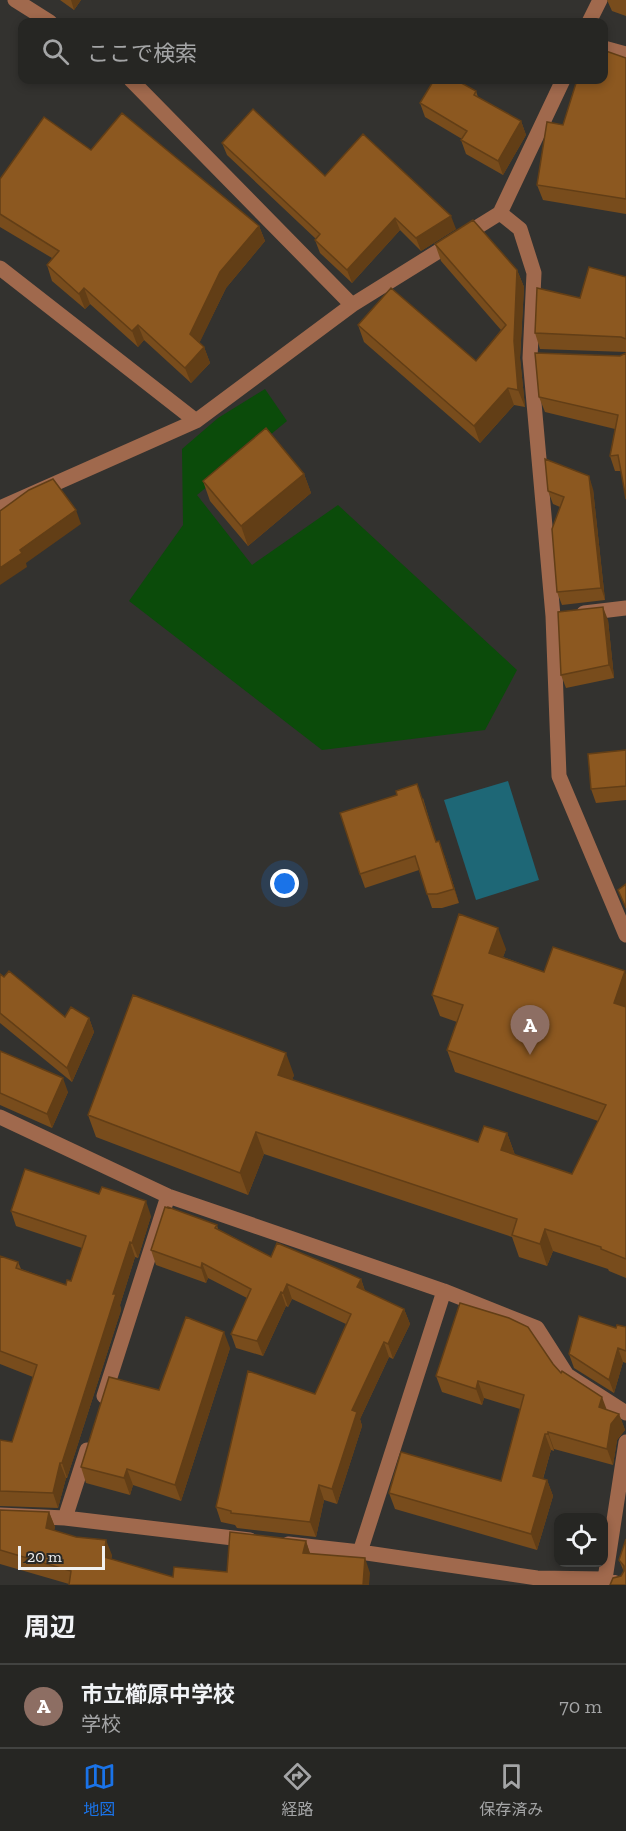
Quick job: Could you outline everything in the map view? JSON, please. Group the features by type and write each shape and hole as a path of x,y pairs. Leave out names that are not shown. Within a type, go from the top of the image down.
{"street":[{"path":"15,0 44,18"},
{"path":"592,18 600,0"},
{"path":"608,49 626,54"},
{"path":"135,84 352,304"},
{"path":"0,508 196,421 352,304 500,213 561,84"},
{"path":"500,213 520,230 534,273 536,358 563,615 559,776 626,935"},
{"path":"0,268 196,421"},
{"path":"563,615 626,608"},
{"path":"0,1117 168,1196 444,1291 537,1328 567,1375 626,1413"},
{"path":"100,1407 168,1196"},
{"path":"360,1552 444,1291"},
{"path":"65,1518 90,1440"},
{"path":"604,1582 626,1442"},
{"path":"0,1515 65,1518 360,1552 537,1578 621,1585"}],"green space":[{"path":"265,389 287,421 197,495 252,565 338,505 517,670 485,730 322,750 129,601 183,525 182,449 218,418"}],"water":[{"path":"508,781 539,880 476,900 444,800"}],"building":[{"path":"608,52 626,58 626,199 537,185 547,122 563,125 576,84 608,84"},
{"path":"432,84 463,84 476,91 474,95 521,121 498,161 461,140 467,131 420,103"},
{"path":"253,109 325,176 363,134 451,216 416,238 395,218 347,270 315,240 320,234 222,143"},
{"path":"122,113 259,226 220,272 190,334 204,347 185,368 138,325 132,331 84,288 79,294 47,265 59,251 0,214 0,179 44,117 91,150"},
{"path":"473,220 517,270 514,341 518,390 508,388 474,426 358,325 391,288 476,361 506,325 435,244"},
{"path":"589,267 626,277 626,339 535,333 537,288 580,298"},
{"path":"535,353 620,356 626,353 626,499 618,455 610,456 618,415 539,397"},
{"path":"266,428 304,474 241,526 203,481"},
{"path":"545,459 589,476 601,588 557,592 552,529 564,497 548,491"},
{"path":"53,479 76,510 20,550 22,553 0,568 0,511 29,490"},
{"path":"603,607 609,665 561,675 558,612"},
{"path":"626,750 626,786 591,789 588,754"},
{"path":"417,784 436,842 439,841 454,889 437,894 427,894 415,856 360,874 340,813 397,795 396,791"},
{"path":"626,884 626,908 618,890"},
{"path":"459,914 498,928 489,953 544,972 553,947 625,971 614,1003 626,1007 626,1259 601,1249 601,1247 545,1229 540,1244 512,1235 517,1219 256,1132 240,1173 88,1115 133,995 286,1053 278,1075 478,1142 484,1126 507,1133 501,1150 572,1174 606,1105 447,1050 463,1005 432,995"},
{"path":"9,971 65,1017 71,1007 89,1018 67,1068 0,1013 0,974 4,977"},
{"path":"0,1051 63,1078 47,1114 0,1093"},
{"path":"25,1169 99,1194 102,1187 146,1201 113,1294 116,1294 62,1463 60,1463 53,1493 0,1491 0,1440 12,1442 37,1365 0,1351 0,1256 18,1262 16,1268 66,1285 67,1280 71,1281 86,1236 11,1211"},
{"path":"165,1207 217,1225 215,1228 271,1257 277,1243 334,1267 361,1279 357,1287 404,1309 388,1344 384,1342 352,1410 357,1412 332,1489 319,1485 310,1522 231,1513 231,1511 216,1507 248,1371 315,1394 351,1314 287,1284 257,1341 231,1334 251,1289 202,1263 201,1268 151,1250"},
{"path":"460,1303 509,1318 528,1327 561,1373 562,1371 602,1397 599,1407 619,1414 611,1424 607,1449 548,1432 545,1434 533,1476 547,1480 531,1534 389,1493 401,1452 501,1481 524,1395 478,1381 476,1389 436,1376"},
{"path":"579,1316 616,1328 617,1325 626,1327 626,1351 618,1348 609,1380 569,1354"},
{"path":"186,1317 224,1332 175,1485 127,1469 124,1478 81,1467 109,1377 159,1390"},
{"path":"0,1510 49,1512 46,1528 76,1537 106,1540 104,1557 173,1577 174,1567 227,1572 230,1532 306,1541 303,1553 365,1558 363,1585 69,1585 71,1571 0,1550"},
{"path":"626,1539 626,1585 610,1585 613,1578 621,1576 624,1571 624,1566 619,1560"}],"place":[{"name":"市立櫛原中学校","path":"530,1055"}]}
